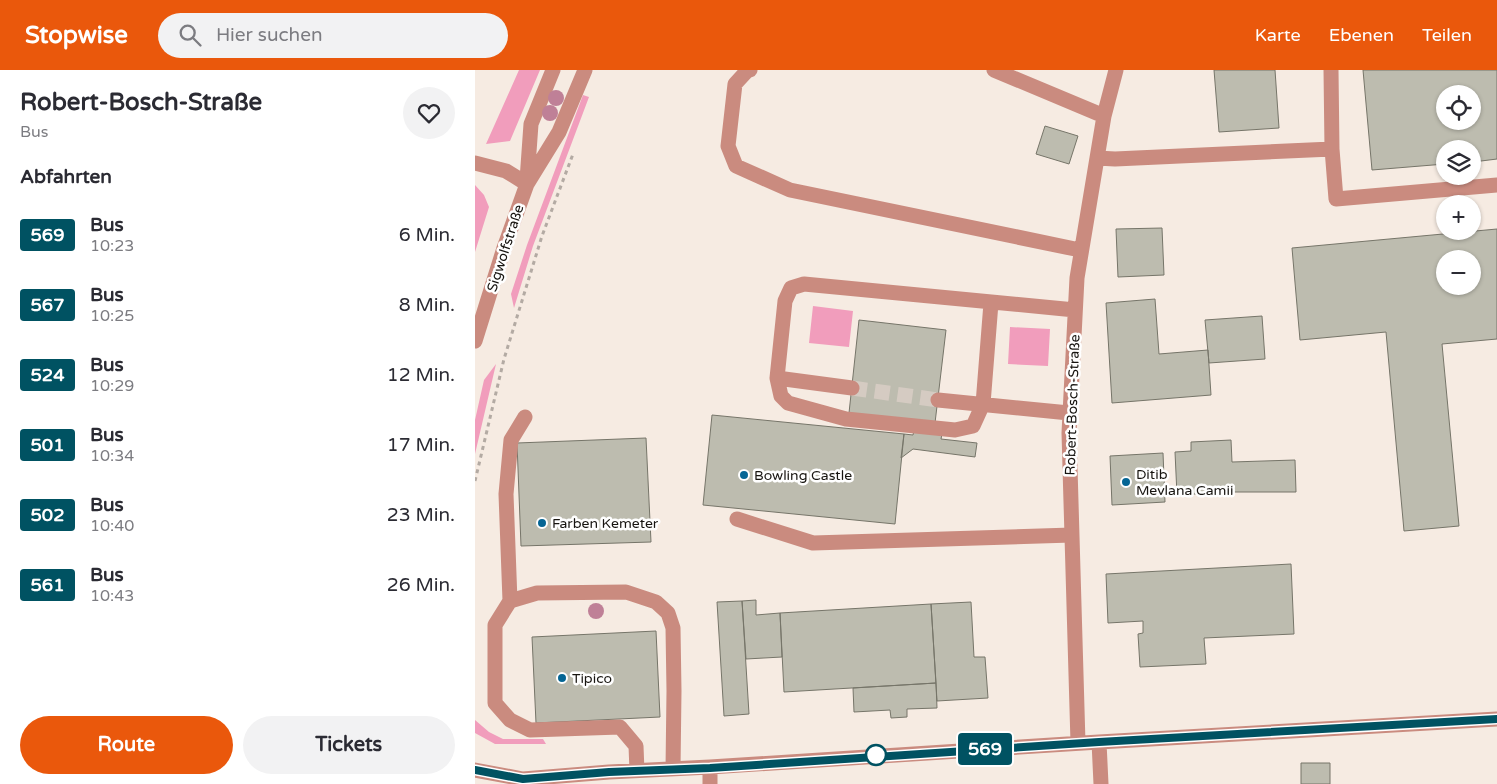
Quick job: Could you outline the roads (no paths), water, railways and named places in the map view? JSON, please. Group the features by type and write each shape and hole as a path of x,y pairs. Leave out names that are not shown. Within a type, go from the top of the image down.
{"street":[{"name":"Sigwolfstraße","path":"527,184 531,124 553,70"},
{"name":"Sigwolfstraße","path":"475,341 504,248 527,184 559,132 585,70"},
{"path":"750,70 747,70 735,84 728,146 736,166 790,190 1081,250"},
{"path":"994,70 1104,116"},
{"name":"Robert-Bosch-Straße","path":"1078,743 1069,413 1075,310 1081,250 1104,116 1116,70"},
{"path":"1331,70 1332,149 1336,199 1497,185"},
{"path":"1097,158 1115,159 1332,149"},
{"path":"475,163 505,171 527,184"},
{"path":"991,303 983,404 973,426 955,430 845,419 788,403 781,396 777,378 785,301 791,288 804,284 1075,310"},
{"path":"777,378 852,388"},
{"path":"938,400 1069,413"},
{"path":"525,417 511,440 505,494 510,600 495,625 495,703 510,720 530,730 620,727 636,746 637,771"},
{"path":"737,519 813,543 1072,536"},
{"path":"510,600 537,592 626,592 656,602 668,613 673,628 673,769"},
{"path":"475,770 517,782 637,771 1497,719"},
{"path":"1099,742 1101,784"},
{"path":"710,768 710,784"}],"tunnel":[{"path":"852,388 938,400"}],"place":[{"name":"Bowling Castle","path":"744,475"},
{"name":"Ditib Mevlana Camii","path":"1126,482"},
{"name":"Farben Kemeter","path":"542,523"},
{"name":"Tipico","path":"562,678"}]}
